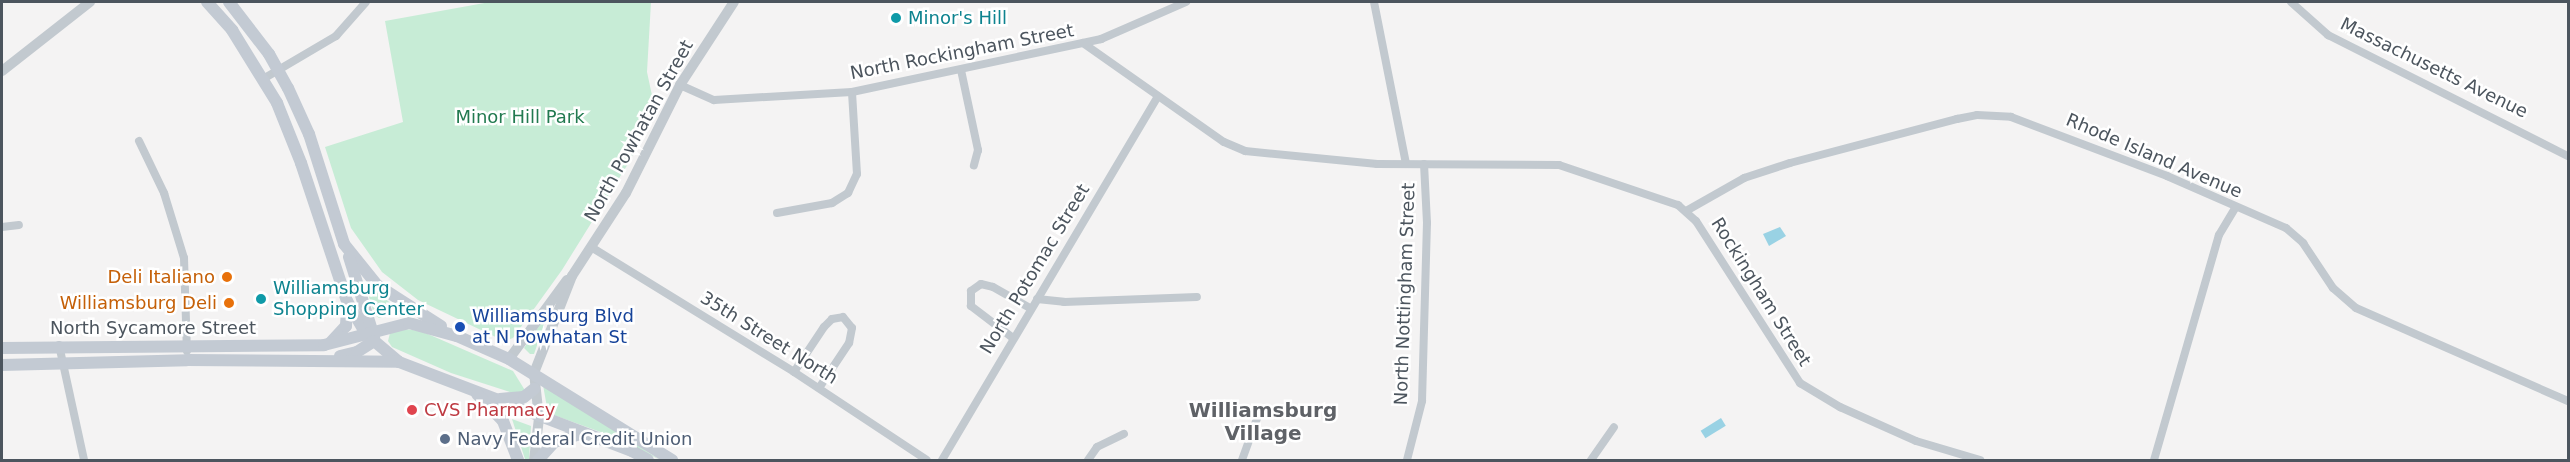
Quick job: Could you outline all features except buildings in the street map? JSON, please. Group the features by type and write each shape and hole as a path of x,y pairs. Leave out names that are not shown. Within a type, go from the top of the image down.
{"main road":[{"path":"207,2 232,30 263,80 292,136 347,301 371,335 399,362 540,418 585,433 648,460"},
{"path":"229,2 278,71 309,134 371,335"},
{"path":"346,248 377,285 457,336 534,373 672,460"},
{"path":"324,345 335,341 346,326 347,301"},
{"path":"371,335 409,323 457,336"},
{"name":"North Sycamore Street","path":"2,348 59,345 324,345 371,335"},
{"name":"North Sycamore Street","path":"314,361 357,352 371,335"},
{"name":"North Sycamore Street","path":"2,365 187,360 399,362"},
{"path":"495,400 524,397 534,389"},
{"path":"475,391 503,421 518,460"},
{"path":"536,460 554,442 585,433"}],"street":[{"path":"2,70 90,2"},
{"path":"263,80 336,36 366,2"},
{"name":"North Powhatan Street","path":"509,359 572,276 631,185 680,85 734,2"},
{"path":"1083,43 1117,33 1186,2"},
{"name":"North Nottingham Street","path":"1374,2 1406,164"},
{"name":"Massachusetts Avenue","path":"2291,2 2328,35 2568,156"},
{"name":"North Rockingham Street","path":"680,85 714,100 852,92 1083,43 1224,141"},
{"path":"961,70 978,150 974,165"},
{"path":"777,213 832,203 848,193 857,174 852,92"},
{"name":"North Potomac Street","path":"942,460 1158,96"},
{"name":"Rhode Island Avenue","path":"1686,211 1744,178 1790,163 1957,119 1995,115 2025,120 2295,234 2311,252 2338,294 2377,321 2568,401"},
{"path":"139,141 164,193 184,258 187,360"},
{"name":"Rockingham Street","path":"1224,141 1267,155 1406,164 1559,165 1647,192 1686,211 1715,249 1800,383 1840,407 1916,441 1980,460"},
{"name":"North Nottingham Street","path":"1407,460 1422,401 1427,224 1424,164"},
{"path":"2154,460 2219,235 2235,208"},
{"path":"2,228 19,225"},
{"name":"35th Street North","path":"591,247 794,372 927,460"},
{"name":"North Powhatan Street","path":"534,373 572,276"},
{"path":"1013,338 970,306 971,291 981,284 993,287 1030,309"},
{"path":"1038,299 1064,302 1197,297"},
{"path":"794,372 824,327 832,319 843,317 852,328 849,343 819,388"},
{"path":"59,345 61,363 84,460"},
{"path":"534,373 534,389 540,418 536,460"},
{"path":"1242,460 1259,413"},
{"path":"1591,460 1614,427"},
{"path":"1088,460 1097,447 1124,434"}],"green space":[{"name":"Minor Hill Park","path":"490,2 651,2 647,72 653,100 631,159 562,270 513,338 504,341 418,300 382,272 351,228 325,147 403,122 385,21"},
{"path":"365,283 398,309 395,314 379,318 374,314"},
{"path":"542,322 544,325 534,354 530,354 524,348"},
{"path":"404,329 421,331 513,371 526,392 513,393 451,373 392,347 388,341 390,333"},
{"path":"543,385 660,460 617,438 548,413"},
{"path":"512,419 531,426 529,460 525,459"}],"water":[{"path":"1780,227 1786,236 1769,246 1763,234"},
{"path":"1721,418 1726,426 1705,438 1701,431"}],"place":[{"name":"Minor's Hill","path":"896,18"},
{"name":"Deli Italiano","path":"227,277"},
{"name":"Williamsburg Shopping Center","path":"261,299"},
{"name":"Williamsburg Deli","path":"229,303"},
{"name":"Williamsburg Blvd at N Powhatan St","path":"460,327"},
{"name":"CVS Pharmacy","path":"412,410"},
{"name":"Navy Federal Credit Union","path":"445,439"}],"district":[{"name":"Williamsburg Village","path":"1263,422"}]}
